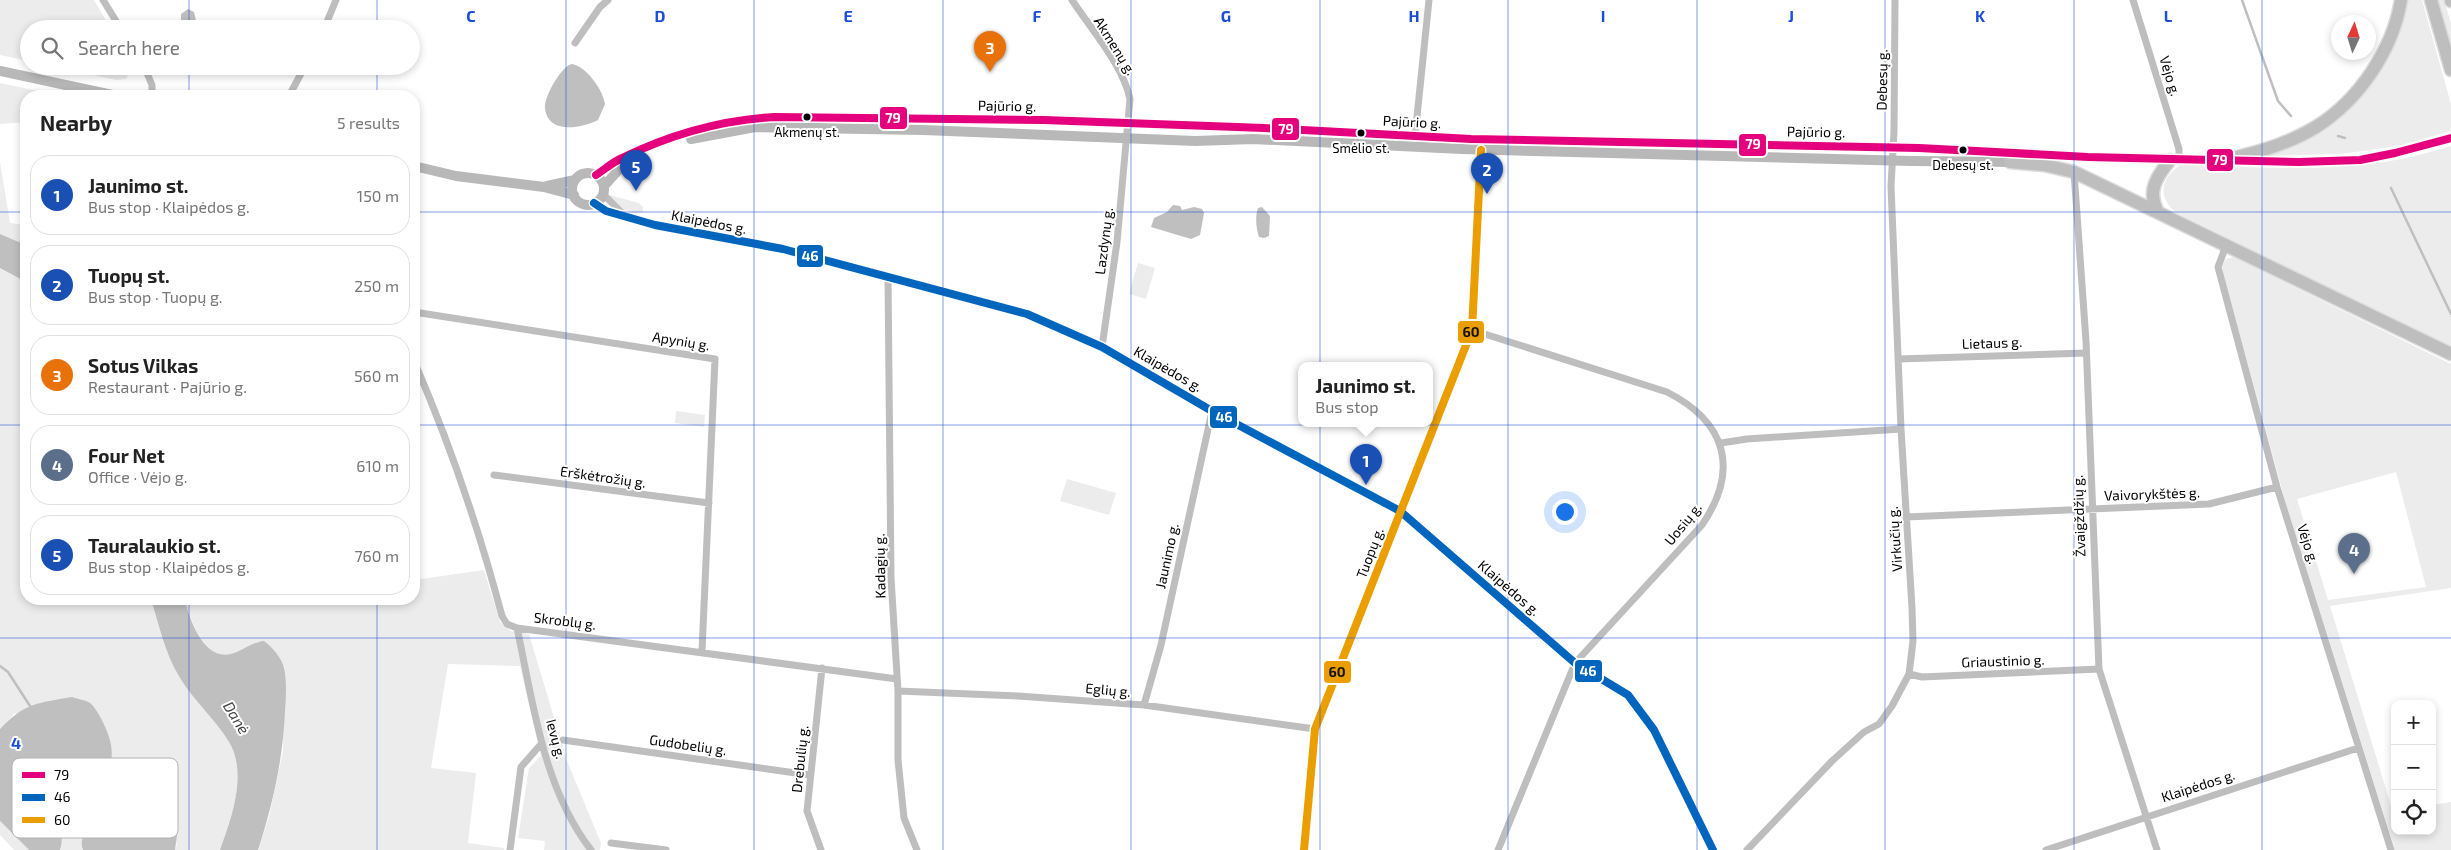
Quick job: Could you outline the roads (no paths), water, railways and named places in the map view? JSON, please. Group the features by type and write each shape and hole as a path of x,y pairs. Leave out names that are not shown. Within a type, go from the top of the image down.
{"highway":[{"path":"2223,160 2250,154 2287,141 2316,127 2353,96 2380,58 2392,32 2401,0"},
{"path":"2431,0 2451,70"},
{"path":"2156,210 2151,199 2154,188 2174,160"},
{"path":"2010,162 2044,165 2074,172 2451,354"}],"main road":[{"path":"0,71 89,90"},
{"name":"Pajūrio g.","path":"544,186 575,180 587,173 596,175 620,159 641,150 715,125 739,120 774,117 1044,120 1415,136 1893,147 2174,160 2330,162 2360,160 2451,138"},
{"name":"Pajūrio g.","path":"420,167 509,183 544,186 574,194 584,204 594,203 613,175 632,160 698,137 755,127 923,130 1195,141 1253,139 1481,150 1892,161 2010,162 2088,157"},
{"path":"596,175 604,190"},
{"path":"574,194 575,180"}],"street":[{"path":"103,0 115,20"},
{"path":"328,20 336,0"},
{"path":"575,43 600,7 608,0"},
{"name":"Akmenų g.","path":"1072,0 1118,69 1128,89 1130,99 1128,137"},
{"path":"1415,136 1429,0"},
{"name":"Debesų g.","path":"1892,161 1895,0"},
{"name":"Vėjo g.","path":"2133,0 2178,144 2174,160"},
{"path":"148,75 152,90"},
{"path":"292,90 300,75"},
{"name":"Lazdynų g.","path":"1102,347 1117,242 1128,137"},
{"name":"Tuopų g.","path":"1304,850 1315,729 1472,330 1481,150"},
{"name":"Virkučių g.","path":"1747,850 1832,761 1864,732 1879,724 1892,706 1909,674 1913,641 1892,233 1892,161"},
{"name":"Žvaigždžių g.","path":"2074,172 2086,352 2099,669 2157,850"},
{"name":"Klaipėdos g.","path":"604,190 610,204 625,216"},
{"name":"Klaipėdos g.","path":"594,203 606,211 625,216 688,232 783,249 1027,314 1102,347 1212,411 1400,511 1575,663 1619,688 1638,706 1654,730 1713,850"},
{"name":"Vėjo g.","path":"2226,244 2218,267 2277,487 2391,850"},
{"name":"Kadagių g.","path":"888,278 891,578 898,691 898,760 904,818 917,850"},
{"name":"Apynių g.","path":"420,313 715,359 702,651"},
{"path":"1472,330 1667,392 1692,407 1715,432 1721,443 1747,439 1901,428"},
{"name":"Lietaus g.","path":"1898,359 2086,352"},
{"name":"Skroblų g.","path":"420,376 455,461 482,542 502,616 507,624 517,628 702,651 897,679"},
{"name":"Jaunimo g.","path":"1144,706 1161,644 1212,411"},
{"name":"Uosių g.","path":"1498,850 1575,663 1710,514 1722,481 1723,451 1721,443"},
{"name":"Erškėtrožių g.","path":"494,475 709,503"},
{"name":"Vaivorykštės g.","path":"1906,517 2209,504 2277,487"},
{"name":"Ievų g.","path":"517,628 542,743 555,782 577,832 591,850"},
{"name":"Drebulių g.","path":"821,850 807,811 822,668"},
{"name":"Griaustinio g.","path":"1909,674 1922,677 2099,669"},
{"name":"Eglių g.","path":"898,691 1018,696 1144,706 1315,729"},
{"name":"Gudobelių g.","path":"562,740 810,775"},
{"path":"510,850 521,767 542,743"},
{"name":"Klaipėdos g.","path":"2046,850 2358,748"},
{"path":"611,843 666,850"}],"water":[{"path":"188,9 194,12 196,20 181,20 181,14"},
{"path":"572,64 589,74 598,86 605,104 598,120 575,127 559,126 548,117 545,104 550,90 563,70"},
{"path":"1173,205 1180,206 1182,210 1194,207 1202,209 1204,213 1200,235 1191,239 1151,227 1154,218 1167,212"},
{"path":"1262,207 1270,216 1269,236 1264,238 1259,237 1256,222 1258,208"},
{"path":"0,234 20,242 20,279 0,268"},
{"name":"Danė","path":"153,605 187,605 199,637 213,651 221,654 231,654 264,641 276,653 283,664 286,690 280,764 273,798 258,850 220,850 229,825 236,796 237,768 235,754 229,742 180,678 170,659"},
{"path":"72,697 90,703 103,722 111,745 112,758 12,758 12,833 0,821 0,729 24,709"},
{"path":"17,838 62,838 60,850 29,850"},
{"path":"177,838 175,850 83,850 82,839"}],"waterway":[{"path":"2242,0 2278,101 2291,116"},
{"path":"2338,136 2345,138"},
{"path":"2391,188 2451,314"},
{"path":"0,666 8,672 30,706"}],"place":[{"name":"Sotus Vilkas","path":"990,72"},
{"name":"Akmenų st.","path":"807,117"},
{"name":"Smėlio st.","path":"1361,133"},
{"name":"Debesų st.","path":"1963,150"},
{"name":"Tauralaukio st.","path":"636,191"},
{"name":"Tuopų st.","path":"1487,194"},
{"name":"Jaunimo st.","path":"1366,485"},
{"name":"Four Net","path":"2354,574"}]}
